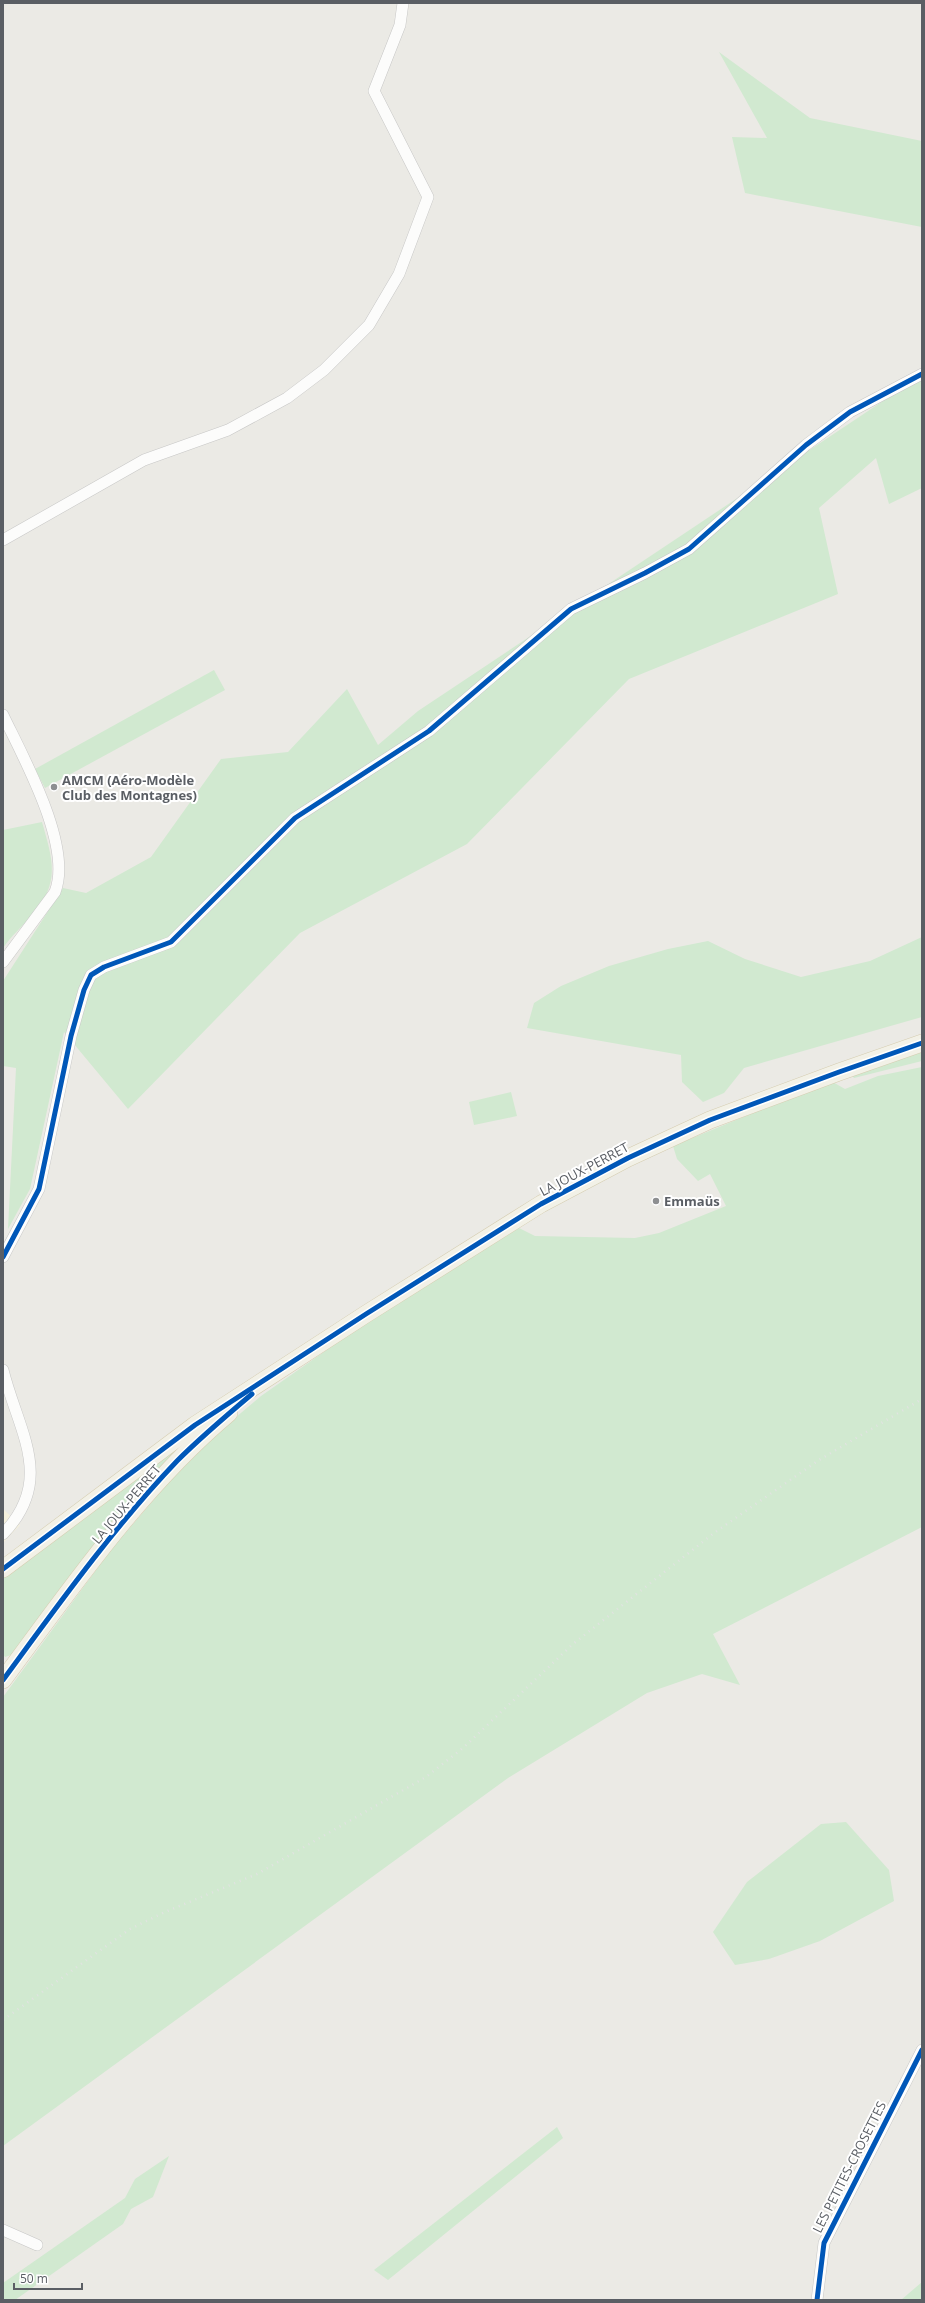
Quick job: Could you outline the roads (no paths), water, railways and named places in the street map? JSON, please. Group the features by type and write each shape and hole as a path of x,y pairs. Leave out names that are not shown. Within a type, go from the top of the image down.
{"main road":[{"name":"LA JOUX-PERRET","path":"3,1569 195,1425 503,1226 628,1158 710,1120 769,1097 922,1043"},
{"name":"LA JOUX-PERRET","path":"5,1674 149,1491 202,1437 283,1368"}],"street":[{"path":"3,540 144,460 228,430 287,398 324,370 369,325 399,274 428,196 374,91 400,25 403,3"},
{"path":"3,1257 40,1189 70,1036 84,990 91,975 104,967 171,942 296,818 429,731 571,609 645,573 689,549 800,450 831,426 850,412 922,374"},
{"path":"3,715 39,792 56,842 59,881 55,892 3,962"},
{"path":"3,1370 28,1447 31,1467 28,1491 23,1509 3,1534"},
{"name":"LES PETITES-CROSETTES","path":"817,2300 824,2243 922,2050"},
{"path":"3,2230 37,2245"}],"railway":[{"path":"3,2020 130,1929 165,1912 257,1874 426,1777 463,1748 573,1644 714,1533 819,1460 922,1399"}],"place":[{"name":"AMCM (Aéro-Modèle Club des Montagnes)","path":"54,787"},
{"name":"Emmaüs","path":"656,1201"}]}
